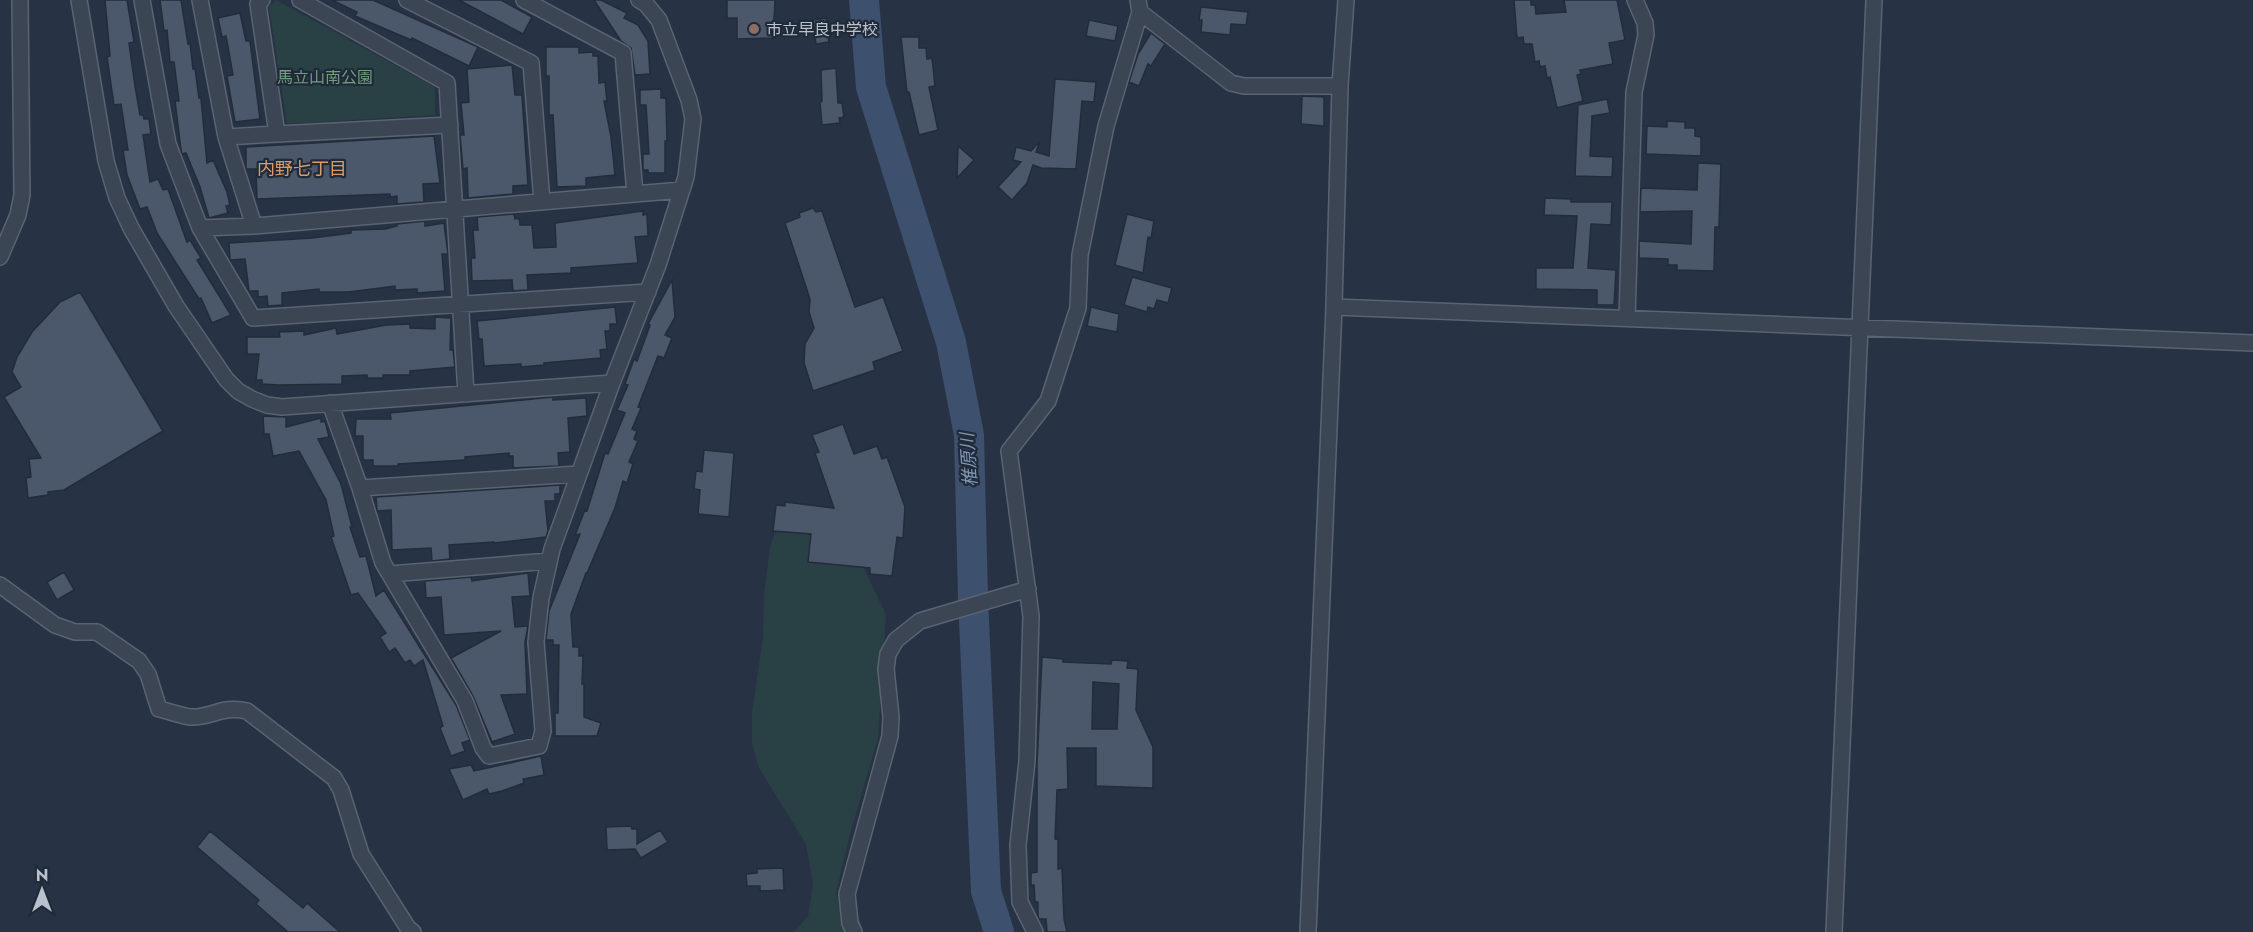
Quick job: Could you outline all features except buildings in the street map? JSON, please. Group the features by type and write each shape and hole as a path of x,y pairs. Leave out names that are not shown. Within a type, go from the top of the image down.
{"street":[{"path":"0,257 15,224 22,195 20,0"},
{"path":"80,0 111,182 131,228 176,306 226,379 238,391 252,399 274,406 612,383"},
{"path":"142,0 168,144 200,228 254,318 648,292"},
{"path":"200,0 225,136 254,226"},
{"path":"262,0 258,4 277,134"},
{"path":"300,0 447,83 466,394"},
{"path":"407,0 531,63 543,202"},
{"path":"524,0 623,53 635,194"},
{"path":"330,403 383,563 465,701 483,748 489,756 540,746 543,731 536,642 541,598 549,561 612,383 648,292 686,177 693,119 689,100 660,20 646,4 639,0"},
{"path":"1308,932 1334,307 1340,86 1346,0"},
{"path":"1627,318 1634,92 1646,35 1645,23 1635,0"},
{"path":"1834,932 1874,0"},
{"path":"1035,932 1020,902 1018,845 1027,761 1031,616 1009,451 1048,401 1078,308 1080,255 1106,126 1139,6 1232,83 1244,86 1340,86"},
{"path":"225,136 450,125"},
{"path":"200,228 254,226 682,190"},
{"path":"1334,307 2253,343"},
{"path":"360,488 579,474"},
{"path":"390,574 549,561"},
{"path":"0,585 55,625 75,632 98,632 139,661 148,674 155,703 159,709 193,717 235,708 248,711 322,766 334,778 341,790 361,854 386,890 408,928 414,932"},
{"path":"854,932 849,923 847,894 890,736 891,717 886,669 888,654 896,640 920,621 1028,589"}],"green space":[{"name":"馬立山南公園","path":"276,0 435,87 435,115 287,124 269,7"},
{"path":"794,508 860,560 886,615 878,738 850,834 836,893 849,932 794,932 808,916 813,884 806,844 759,768 752,744 752,713 763,637 764,596 770,547 779,521"}],"waterway":[{"name":"椎原川","path":"864,0 871,87 951,342 969,435 973,598 986,891 999,932"}],"place":[{"name":"市立早良中学校","path":"754,29"}],"district":[{"name":"内野七丁目","path":"302,169"}]}
